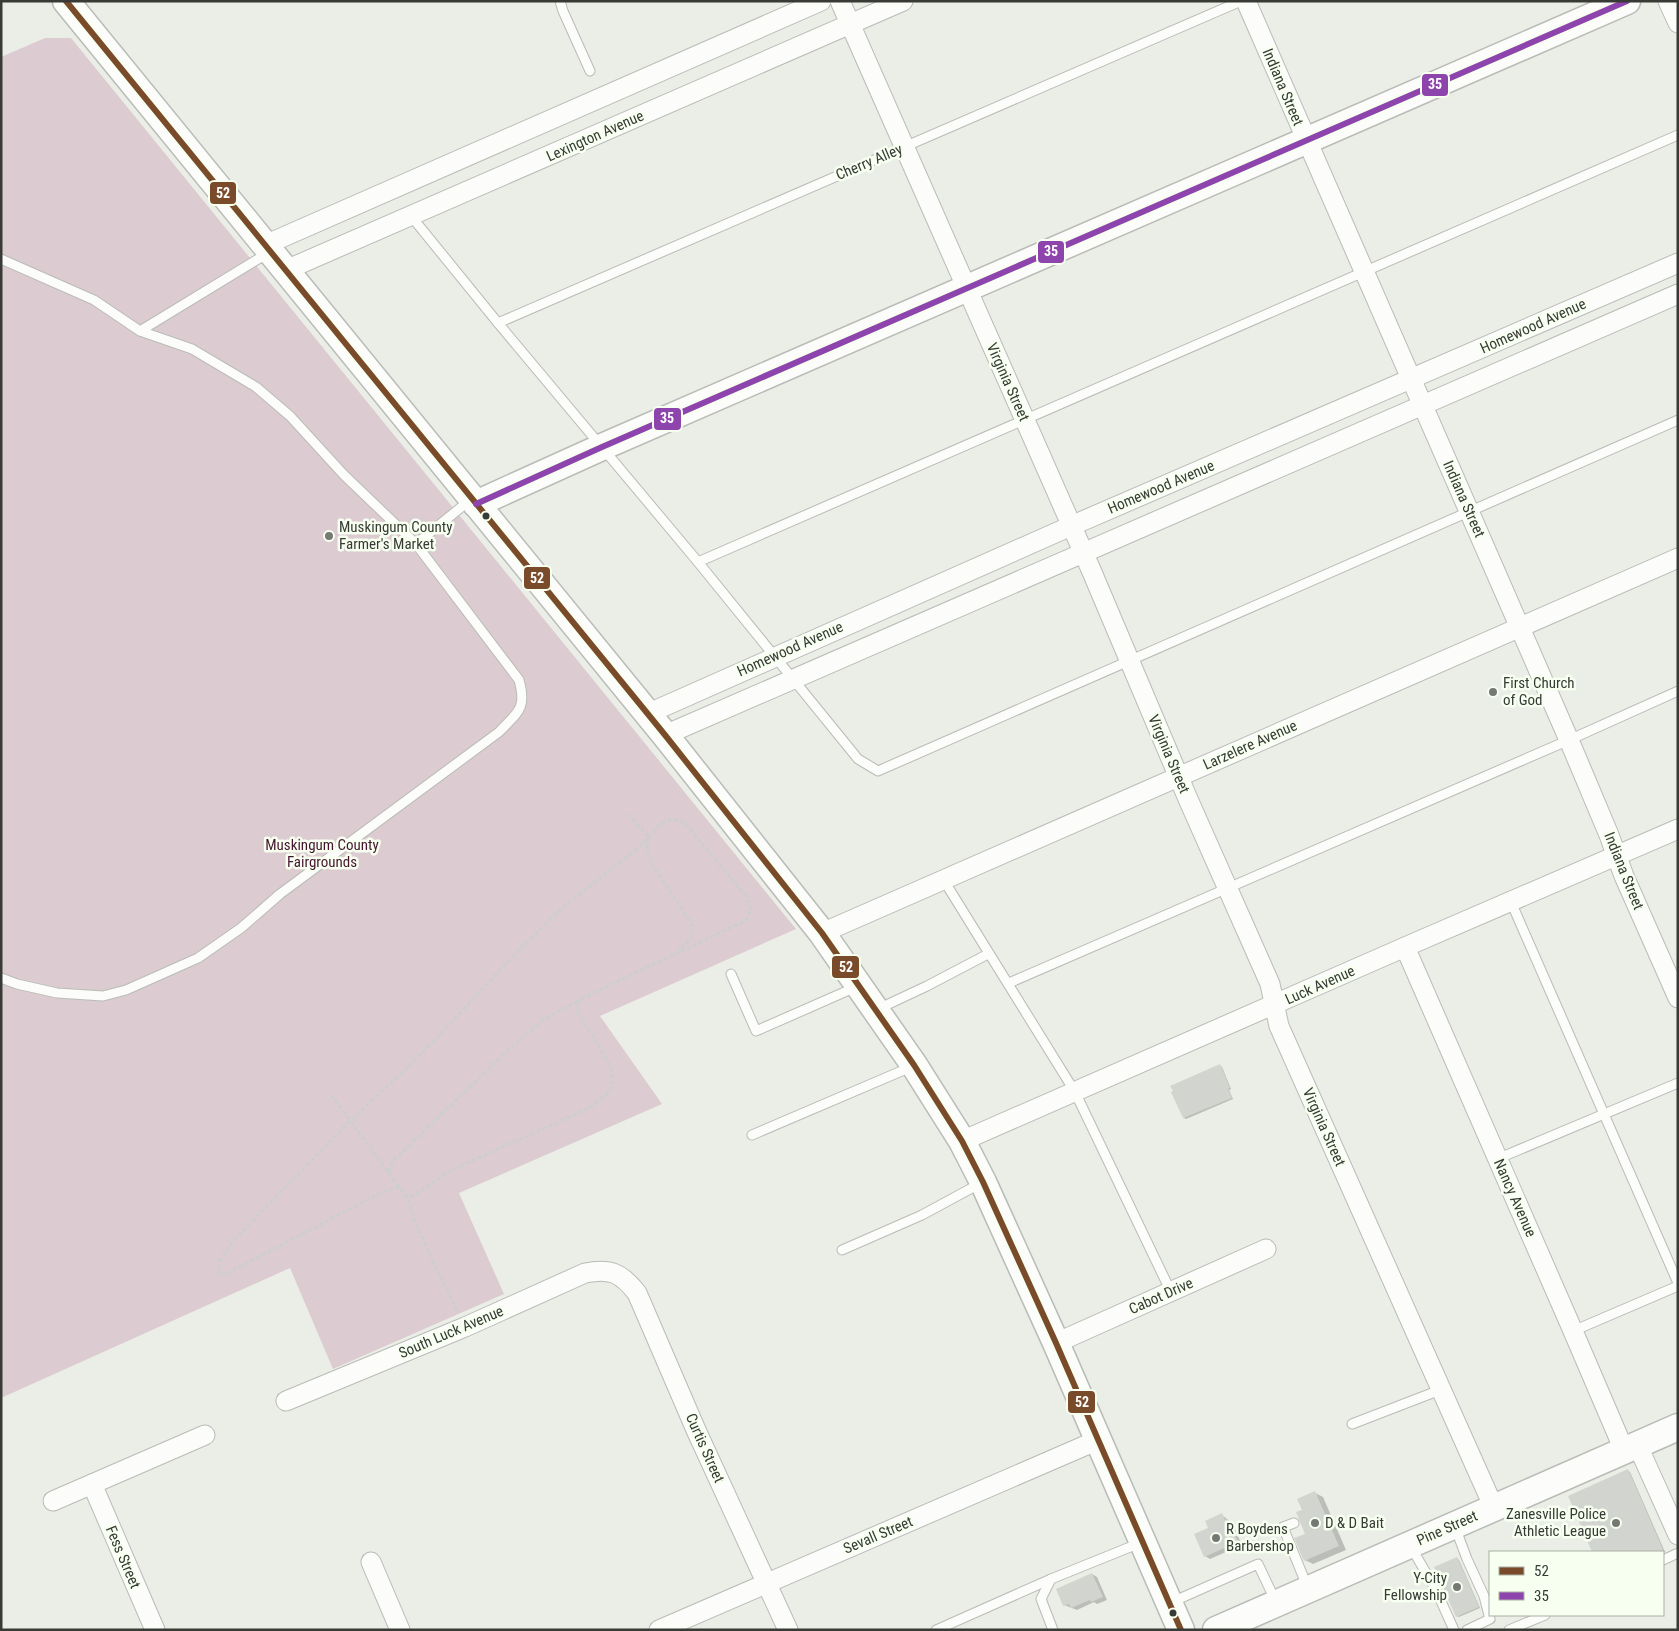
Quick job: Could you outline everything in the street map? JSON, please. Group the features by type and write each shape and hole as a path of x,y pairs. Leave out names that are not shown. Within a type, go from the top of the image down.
{"street":[{"path":"66,1 665,735 822,933 914,1065 962,1141 983,1182 1056,1343 1180,1630"},
{"path":"274,255 821,1"},
{"name":"Virginia Street","path":"840,1 1270,984 1279,1026 1494,1508"},
{"name":"Lexington Avenue","path":"274,255 411,216 903,1"},
{"name":"Indiana Street","path":"1246,1 1569,740 1610,835 1624,876 1674,977 1678,998"},
{"path":"474,501 1626,1"},
{"path":"1668,1 1678,24"},
{"name":"Homewood Avenue","path":"646,714 773,656 1678,263"},
{"name":"Homewood Avenue","path":"665,735 1678,294"},
{"name":"Larzelere Avenue","path":"822,933 1678,558"},
{"name":"Luck Avenue","path":"962,1141 1678,829"},
{"name":"Nancy Avenue","path":"1405,947 1574,1331 1631,1447 1678,1535"},
{"name":"Cabot Drive","path":"1056,1343 1266,1250"},
{"name":"South Luck Avenue","path":"286,1401 465,1328 585,1273 600,1270 616,1273"},
{"name":"Curtis Street","path":"616,1273 627,1281 637,1293 696,1430 788,1630"},
{"name":"Pine Street","path":"1216,1630 1678,1427"},
{"path":"53,1501 205,1435"},
{"name":"Sevall Street","path":"659,1630 1098,1440"},
{"name":"Fess Street","path":"92,1484 155,1630"},
{"path":"371,1562 400,1630"}],"lane":[{"path":"560,1 590,71"},
{"name":"Cherry Alley","path":"498,323 1240,1"},
{"path":"698,562 1678,135"},
{"path":"411,216 698,562 858,759 878,771 1678,420"},
{"path":"140,331 274,255"},
{"path":"1,259 94,300 140,331 192,350 256,387 290,416 344,475 416,544 519,680 523,694 521,708 499,732 280,894 241,928 198,958 126,990 103,996 57,993 17,984 1,978"},
{"path":"416,544 474,501"},
{"path":"1009,984 1678,691"},
{"path":"943,879 1075,1092 1171,1292"},
{"path":"1511,902 1678,1285 1574,1331"},
{"path":"876,1011 988,954"},
{"path":"731,974 756,1031 859,986"},
{"path":"752,1135 914,1065"},
{"path":"1497,1159 1678,1083"},
{"path":"842,1250 922,1215 983,1182"},
{"path":"1352,1424 1440,1390"},
{"path":"1294,1523 1283,1527 1308,1589"},
{"path":"1454,1525 1484,1596 1489,1615"},
{"path":"936,1630 1051,1579 1143,1542"},
{"path":"1410,1544 1416,1559 1436,1590 1454,1630"},
{"path":"1664,1560 1678,1553"},
{"path":"1169,1603 1258,1564 1277,1603"},
{"path":"1051,1579 1041,1599 1053,1630"},
{"path":"1467,1630 1490,1619 1489,1616"},
{"path":"1509,1630 1543,1616"}],"path":[{"path":"628,814 648,838 647,847 652,865 693,926 692,937 677,954"},
{"path":"389,1172 393,1161 507,1051 544,1019 746,920 751,909 746,896 684,822 672,819 662,823 639,847 561,909 512,957 440,1035 350,1121 235,1239 219,1262 218,1274 226,1274 384,1191 400,1187"},
{"path":"408,1198 454,1169 590,1108 608,1092 614,1082 609,1064 576,1010 580,1000"},
{"path":"330,1096 408,1198 416,1225 465,1328"}],"green space":[{"name":"Muskingum County Fairgrounds","path":"45,38 71,38 796,929 600,1016 662,1104 459,1193 504,1294 333,1369 290,1268 1,1398 1,57"}],"building":[{"path":"1220,1064 1232,1098 1183,1118 1170,1086"},
{"name":"Zanesville Police Athletic League","path":"1628,1469 1664,1551 1592,1551 1568,1496"},
{"name":"D & D Bait","path":"1315,1491 1339,1546 1304,1561 1294,1538 1305,1534 1296,1512 1302,1510 1297,1499"},
{"name":"R Boydens Barbershop","path":"1222,1513 1238,1542 1204,1557 1194,1534 1208,1528 1205,1521"},
{"name":"Y-City Fellowship","path":"1457,1557 1479,1607 1456,1617 1434,1567"},
{"path":"1092,1573 1103,1597 1071,1608 1069,1604 1063,1606 1056,1589"}],"transit line":[{"name":"52","path":"66,1 665,735 822,933 914,1065 962,1141 983,1182 1056,1343 1181,1630"},
{"name":"35","path":"476,504 602,447 1627,1"}],"place":[{"name":"Muskingum County Farmer's Market","path":"329,536"},
{"name":"First Church of God","path":"1493,692"},
{"name":"D & D Bait","path":"1315,1523"},
{"name":"Zanesville Police Athletic League","path":"1616,1523"},
{"name":"R Boydens Barbershop","path":"1216,1538"},
{"name":"Y-City Fellowship","path":"1457,1587"}]}
